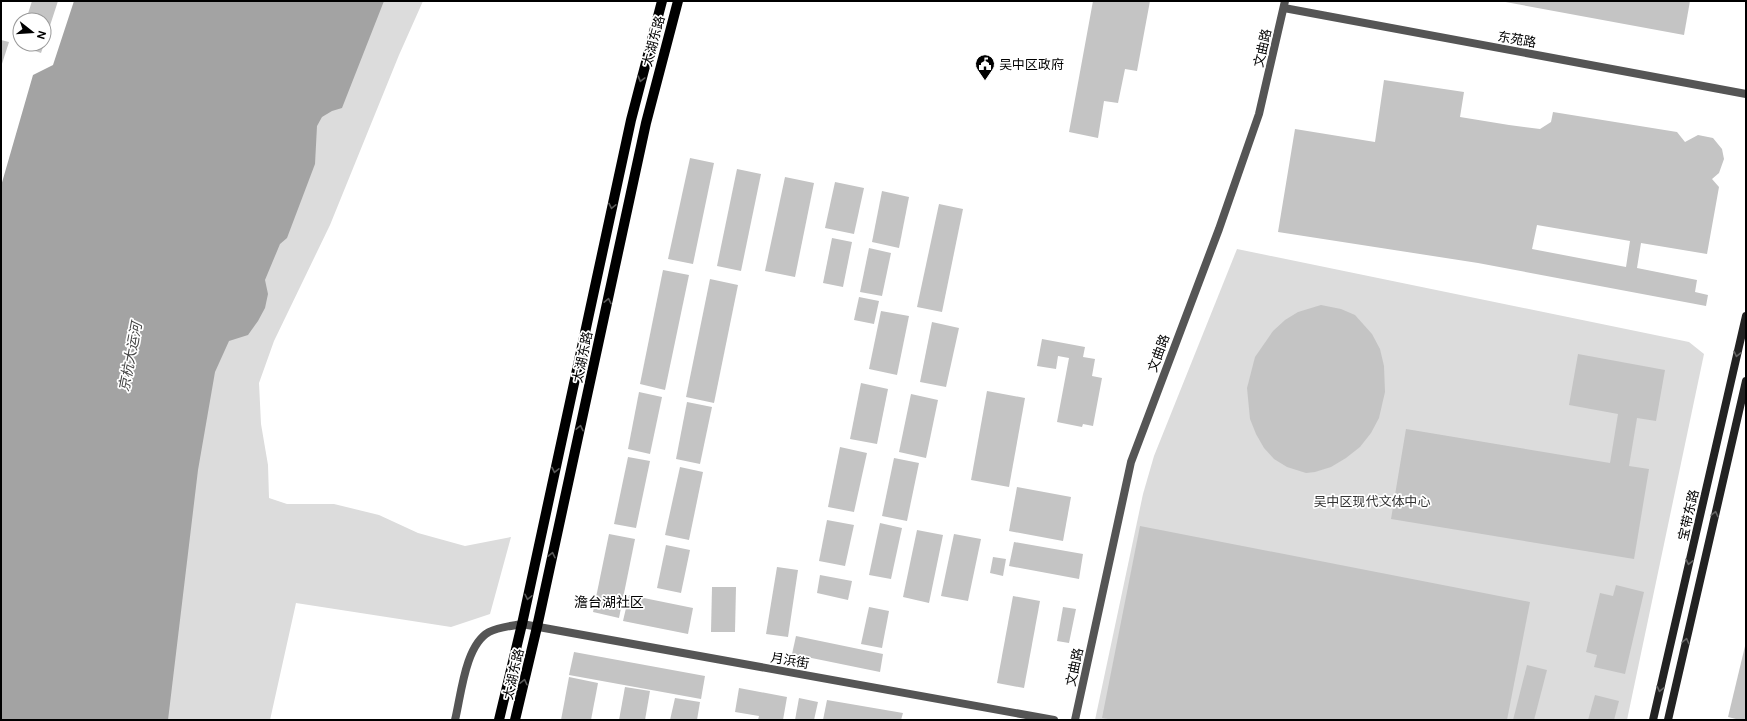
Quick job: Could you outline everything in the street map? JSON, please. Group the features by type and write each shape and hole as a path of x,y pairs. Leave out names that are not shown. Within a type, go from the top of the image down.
{"main road":[{"name":"太湖东路","path":"499,720 522,624 631,120 662,1"},
{"name":"太湖东路","path":"515,720 537,627 644,130 678,1"},
{"name":"宝带东路","path":"1653,720 1746,316"},
{"name":"宝带东路","path":"1668,720 1746,381"}],"street":[{"name":"东苑路","path":"1284,5 1746,94"},
{"name":"文曲路","path":"1075,720 1131,462 1219,229 1259,114 1284,5"},
{"name":"月浜街","path":"522,624 1054,720"},
{"path":"455,720 469,659 474,647 487,633 522,624"}],"green space":[{"path":"330,1 423,1 399,55 330,225 274,341 259,383 261,424 268,465 269,498 287,504 334,504 379,515 418,533 465,546 511,537 490,614 451,627 296,603 270,720 125,720 173,441"},
{"name":"吴中区现代文体中心","path":"1237,249 1689,342 1704,354 1627,720 1095,720 1143,494 1154,456"}],"water":[{"name":"京杭大运河","path":"74,1 384,1 342,108 332,111 322,117 317,126 315,164 287,238 280,244 265,280 268,294 265,308 248,335 229,341 215,372 198,470 168,720 1,720 1,186 33,75 53,65"}],"building":[{"path":"32,1 58,1 52,19 52,12 29,12"},
{"name":"吴中区政府","path":"1093,1 1150,1 1137,71 1125,69 1118,103 1104,101 1098,138 1069,132"},
{"path":"1500,1 1690,1 1684,35"},
{"path":"1,40 9,42 1,67"},
{"path":"1384,80 1464,92 1460,117 1540,129 1551,122 1553,112 1677,132 1685,142 1698,135 1713,138 1722,149 1724,159 1719,173 1712,179 1719,187 1707,254 1641,243 1637,268 1697,280 1695,292 1708,295 1706,306 1478,263 1278,232 1295,129 1375,142","holes":["1537,225 1630,241 1626,267 1532,249"]},
{"path":"690,158 714,163 693,264 668,259"},
{"path":"737,169 761,174 741,271 717,266"},
{"path":"785,177 814,183 795,277 765,271"},
{"path":"835,182 864,188 854,234 825,228"},
{"path":"882,191 909,197 899,248 872,242"},
{"path":"939,204 963,209 942,312 917,307"},
{"path":"832,238 852,242 843,287 823,283"},
{"path":"869,248 891,253 882,296 860,292"},
{"path":"663,270 689,275 665,390 640,384"},
{"path":"710,279 738,285 714,403 686,397"},
{"path":"859,297 879,301 874,324 854,320"},
{"path":"1321,305 1341,309 1355,315 1372,334 1380,349 1384,366 1385,392 1379,418 1371,433 1360,447 1331,467 1306,473 1287,467 1274,459 1264,448 1250,419 1247,388 1255,357 1273,331 1285,320 1298,312"},
{"path":"881,311 909,316 897,375 869,369"},
{"path":"932,322 959,328 946,387 920,382"},
{"path":"1042,339 1085,347 1083,357 1095,359 1092,376 1102,378 1093,426 1083,424 1082,427 1057,422 1069,358 1058,356 1056,369 1037,366"},
{"path":"1578,354 1665,370 1656,421 1637,418 1629,466 1649,469 1634,559 1391,519 1406,429 1610,463 1618,414 1569,405"},
{"path":"861,383 888,389 877,444 850,439"},
{"path":"987,391 1025,398 1009,487 971,480"},
{"path":"639,392 662,397 650,454 628,449"},
{"path":"911,394 938,400 926,458 899,452"},
{"path":"687,402 712,407 700,464 676,459"},
{"path":"840,447 867,453 854,512 828,507"},
{"path":"628,457 650,461 636,528 614,524"},
{"path":"894,458 919,463 907,521 882,516"},
{"path":"680,467 703,472 689,540 665,535"},
{"path":"1017,487 1071,497 1063,541 1009,531"},
{"path":"827,520 854,525 845,566 819,561"},
{"path":"880,523 902,528 891,579 869,575"},
{"path":"1140,526 1530,602 1507,720 1114,720 1102,718"},
{"path":"917,530 943,535 929,603 903,597"},
{"path":"609,534 635,539 619,618 593,612"},
{"path":"954,534 981,539 968,601 941,596"},
{"path":"1014,542 1083,554 1079,579 1009,566"},
{"path":"666,545 690,550 681,593 657,588"},
{"path":"993,557 1006,559 1003,576 990,573"},
{"path":"777,567 798,570 788,637 766,634"},
{"path":"820,575 852,581 848,600 817,593"},
{"path":"1616,585 1644,592 1625,674 1594,667 1597,655 1586,652 1600,593 1613,596"},
{"path":"712,587 736,587 735,632 711,632"},
{"path":"629,595 693,608 688,634 623,621"},
{"path":"1013,596 1040,601 1024,688 997,683"},
{"path":"869,607 889,611 882,648 861,644"},
{"path":"1063,607 1076,609 1069,643 1057,641"},
{"path":"796,636 883,654 880,672 792,654"},
{"path":"1746,642 1746,720 1740,720 1728,717"},
{"path":"574,652 705,676 701,699 569,675"},
{"path":"1527,665 1547,670 1534,720 1513,720"},
{"path":"569,677 598,683 591,720 561,720"},
{"path":"625,687 650,691 645,720 619,720"},
{"path":"739,688 787,697 783,720 758,720 759,716 735,712"},
{"path":"1595,695 1619,701 1614,720 1588,720"},
{"path":"675,698 700,702 697,720 670,720"},
{"path":"799,698 818,702 814,720 795,720"},
{"path":"827,700 903,713 901,720 823,720"}],"place":[{"name":"吴中区政府","path":"985,81"}],"district":[{"name":"澹台湖社区","path":"609,602"}]}
